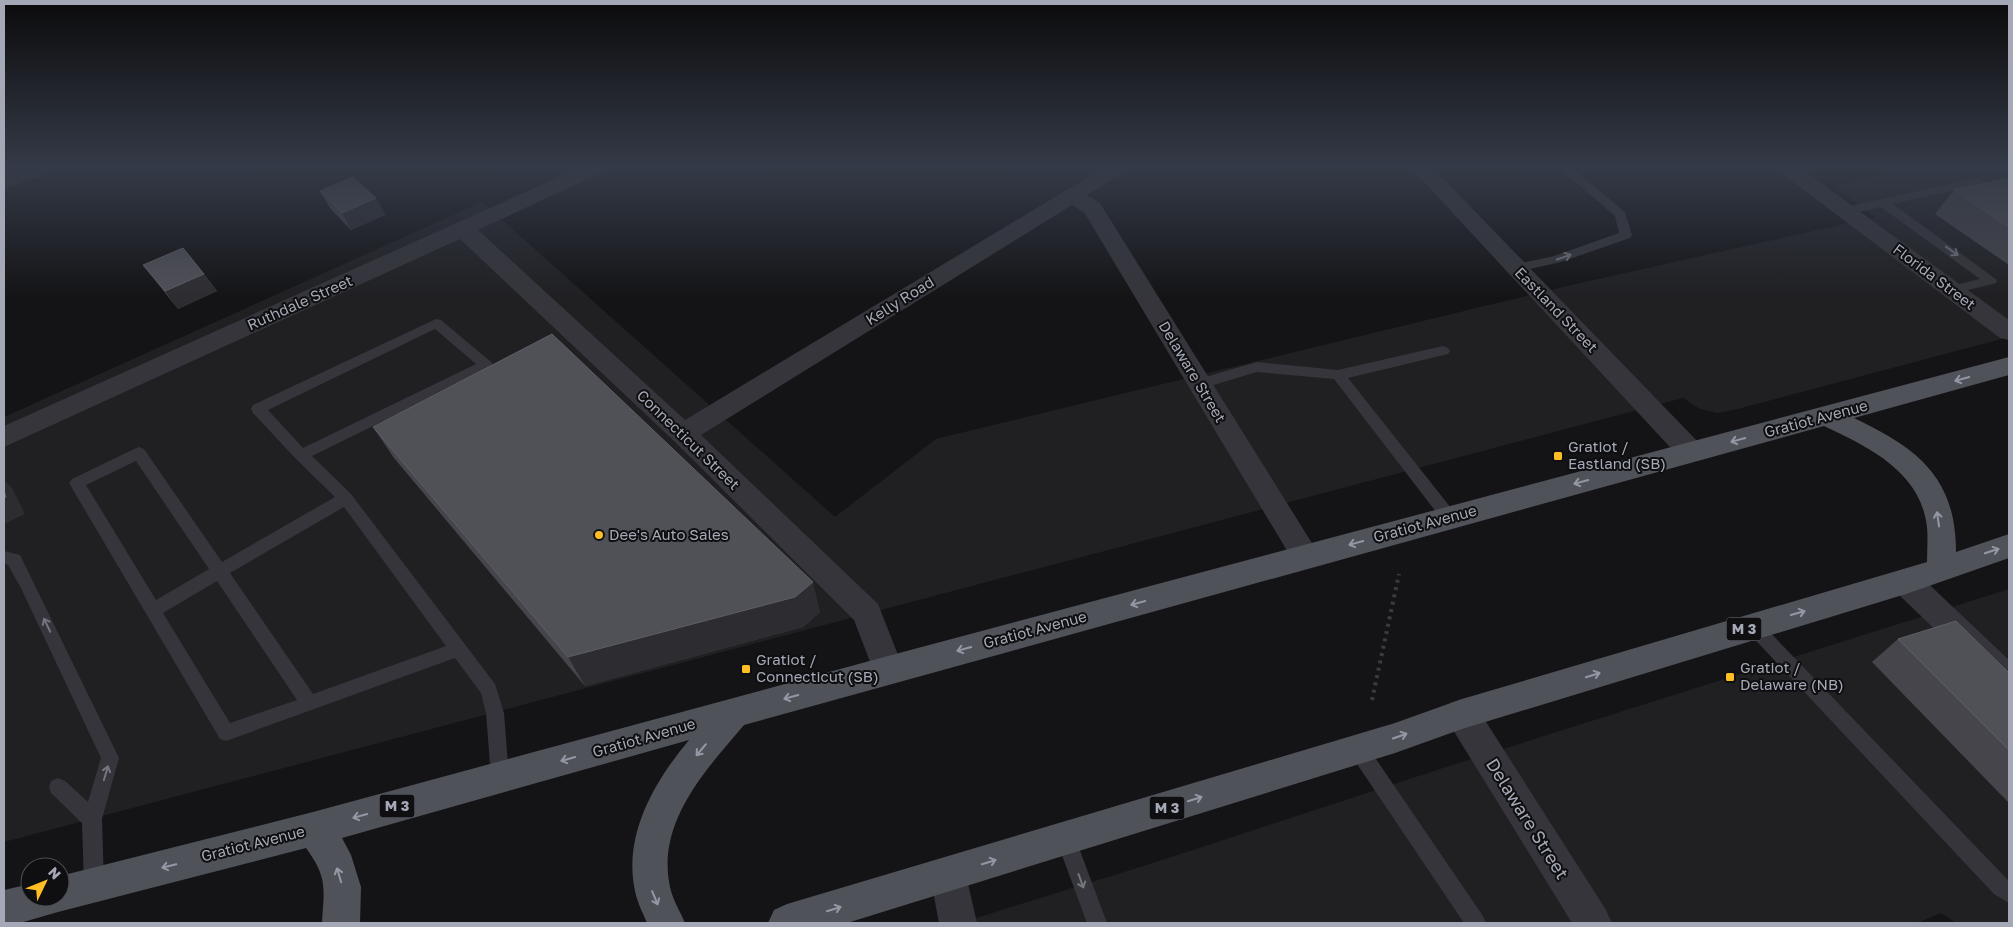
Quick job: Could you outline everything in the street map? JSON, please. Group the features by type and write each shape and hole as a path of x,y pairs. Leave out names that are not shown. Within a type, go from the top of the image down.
{"main road":[{"name":"Gratiot Avenue","path":"70,891 313,829 1305,556 2009,366"},
{"path":"1826,416 1867,434 1893,450 1912,466 1928,489 1939,514 1942,568"},
{"name":"M 3","path":"787,923 1358,749 1462,714 1906,582 2009,546"},
{"path":"666,923 650,885 650,849 661,810 685,769 733,713"},
{"path":"313,829 333,855 343,887 341,923"},
{"path":"4,909 20,905"}],"street":[{"name":"Ruthdale Street","path":"4,437 502,211"},
{"name":"Kelly Road","path":"683,434 1046,211"},
{"name":"Delaware Street","path":"1094,211 1305,556"},
{"name":"Eastland Street","path":"1462,211 1691,452"},
{"name":"Florida Street","path":"1846,211 2009,332"},
{"name":"Connecticut Street","path":"463,229 683,434 867,613 888,670"},
{"path":"1906,582 2009,680"},
{"name":"Delaware Street","path":"1462,714 1593,923"},
{"path":"948,875 958,923"}],"lane":[{"path":"1516,268 1557,259 1626,235 1621,215 1617,211"},
{"path":"1897,211 1991,280 1952,290"},
{"path":"301,455 486,365 436,323 258,409 301,455 346,498 489,690 495,713 500,777"},
{"path":"1200,384 1257,367 1338,375 1443,351"},
{"path":"1338,375 1449,517"},
{"path":"309,703 140,453 77,483 226,733 459,649"},
{"path":"153,610 346,498"},
{"path":"4,557 14,560 28,586 110,758 92,819 94,885"},
{"path":"1753,626 2000,887 2009,893"},
{"path":"1358,749 1476,923"},
{"path":"58,787 92,819"},
{"path":"1066,839 1097,923"}],"path":[{"path":"1372,700 1399,574"}],"shaded area":[{"path":"461,211 492,211 835,517 936,439 1567,286 1876,217 1868,211 2009,211 2009,337 1734,410 1717,413 1700,409 1683,398 4,842 4,417"},
{"path":"2009,589 2009,923 1956,923 1941,913 1917,923 960,923 1150,864 1446,767"}],"building":[{"path":"1986,211 2009,211 2009,227"},
{"path":"183,248 204,274 165,291 143,265"},
{"name":"Dee's Auto Sales","path":"552,334 813,582 795,597 568,657 373,427"},
{"path":"1956,621 2009,673 2009,750 1898,639"}],"place":[{"name":"Gratiot / Eastland (SB)","path":"1558,456"},
{"name":"Dee's Auto Sales","path":"599,535"},
{"name":"Gratiot / Connecticut (SB)","path":"746,669"},
{"name":"Gratiot / Delaware (NB)","path":"1730,677"}]}
